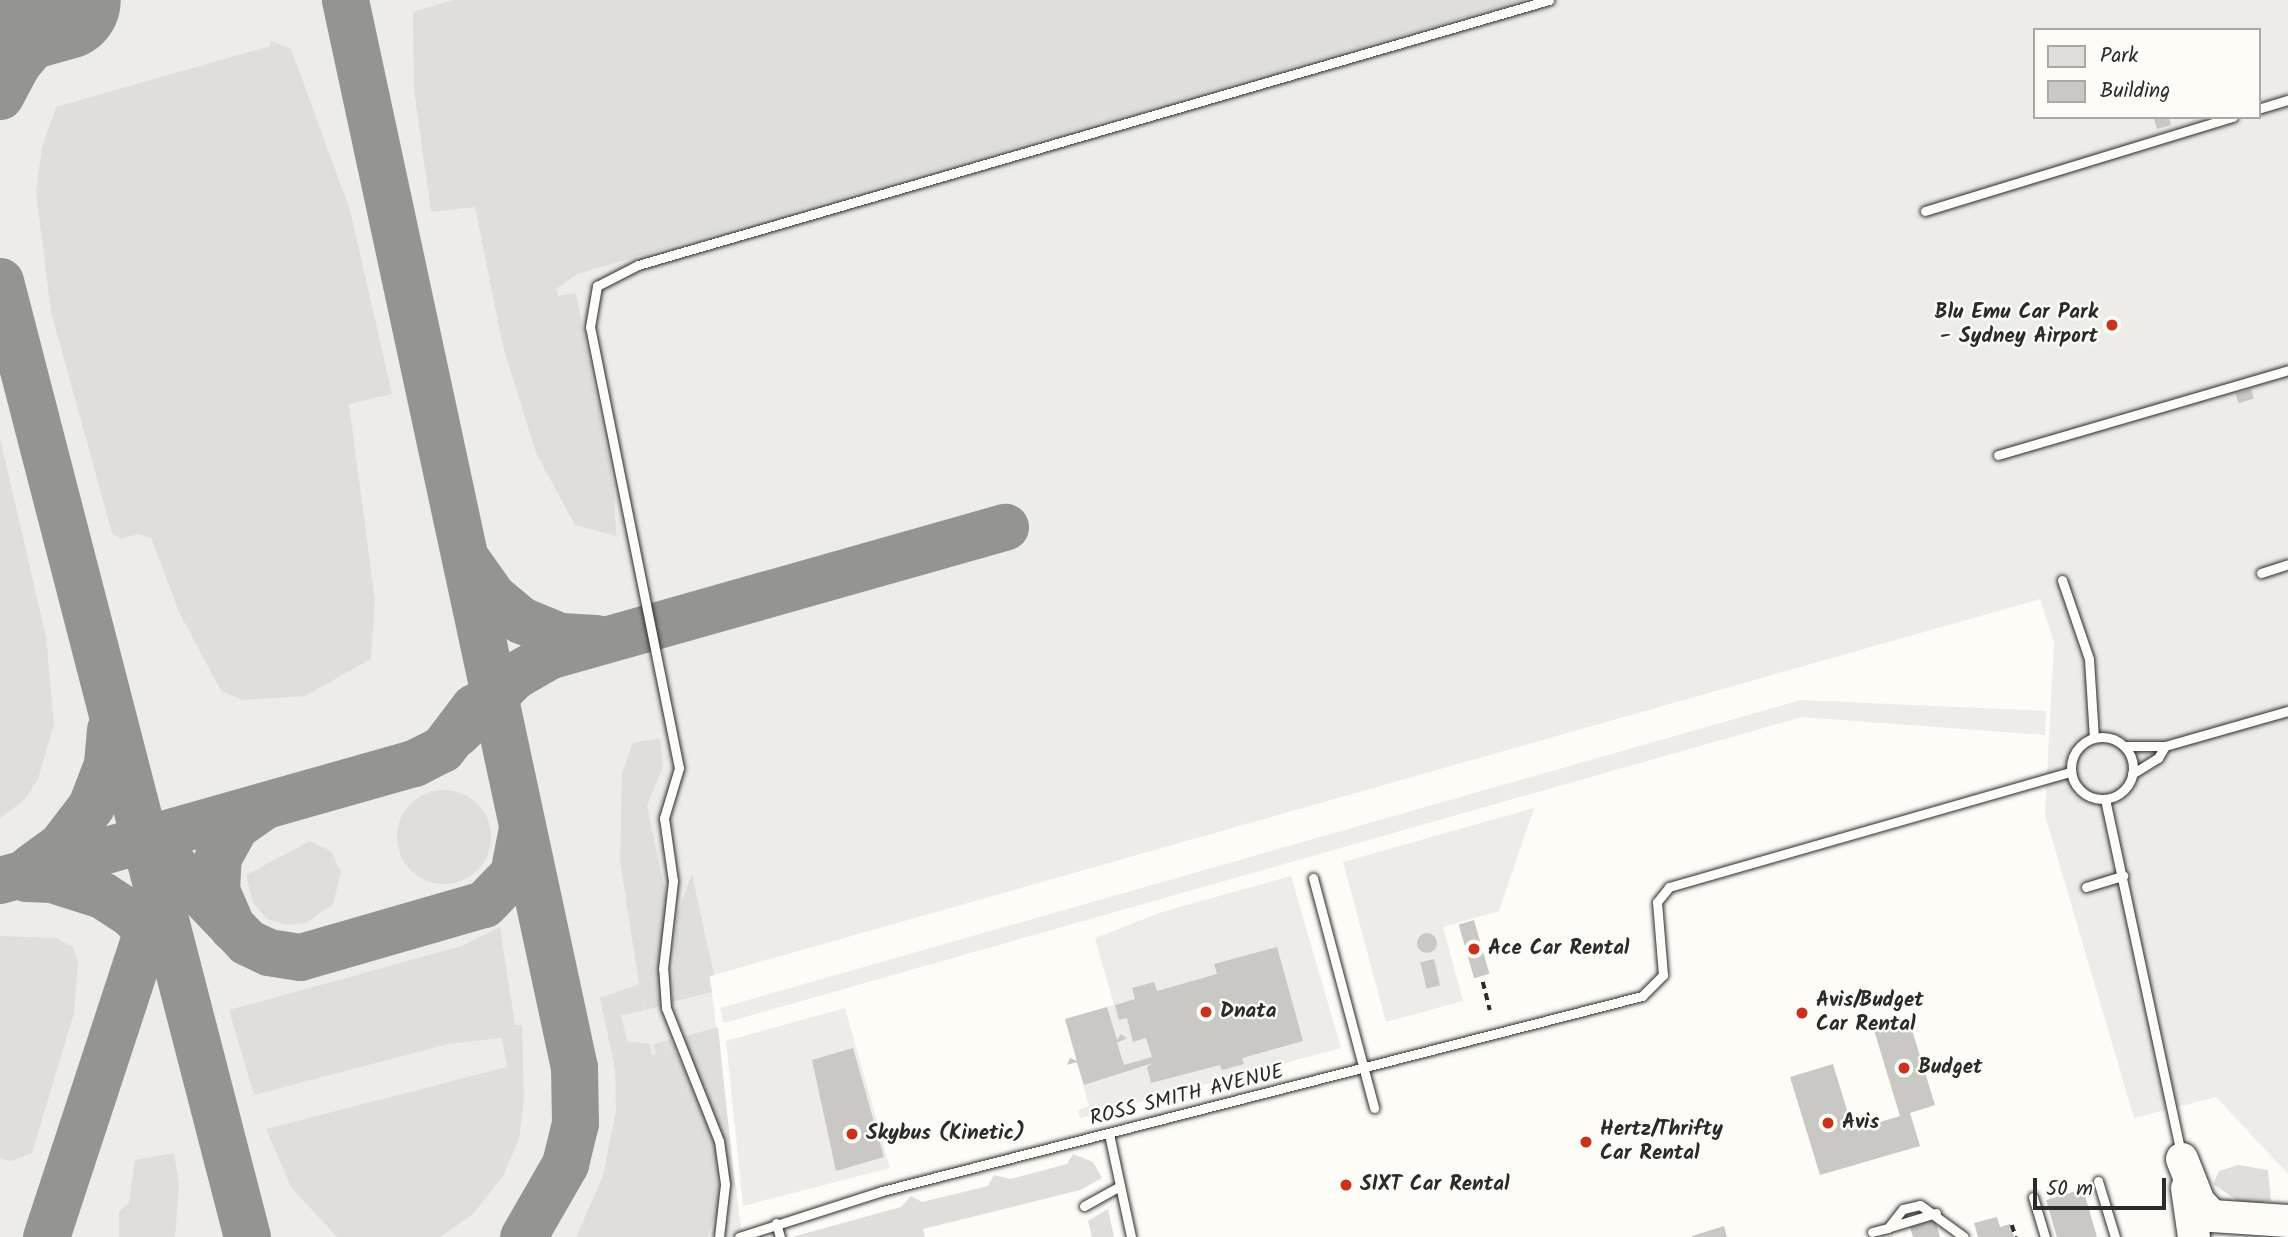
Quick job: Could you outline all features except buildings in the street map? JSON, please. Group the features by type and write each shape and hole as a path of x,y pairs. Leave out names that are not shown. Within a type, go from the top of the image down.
{"highway":[{"path":"2182,1159 2199,1202 2212,1216 2288,1221"},
{"path":"2182,1159 2194,1237"}],"lane":[{"path":"719,1237 725,1184 719,1141 666,1008 663,970 673,881 664,818 679,764 590,327 597,286 638,265 1549,0"},
{"path":"2260,108 2288,100"},
{"path":"1924,211 2226,119"},
{"path":"1998,455 2288,370"},
{"path":"2261,573 2288,564"},
{"path":"2062,580 2089,659 2094,737"},
{"path":"2094,737 2124,746 2165,746 2288,711"},
{"path":"2094,737 2073,754 2070,772 2087,795 2105,799 2123,791 2132,774 2158,758 2165,746"},
{"path":"2124,746 2132,774"},
{"name":"ROSS SMITH AVENUE","path":"740,1236 776,1223 1109,1134 1642,996 1663,975 1657,902 1669,887 2070,772"},
{"path":"2105,799 2182,1159"},
{"path":"2086,887 2123,876"},
{"path":"1313,878 1366,1068 1374,1108"},
{"path":"1109,1134 1131,1237"},
{"path":"2098,1181 2115,1237"},
{"path":"1084,1206 1120,1186"},
{"path":"2033,1197 2045,1237"},
{"path":"1872,1232 1888,1228 1903,1209 1920,1205 1936,1213 1964,1237"},
{"path":"776,1223 779,1237"}],"path":[{"path":"1483,982 1490,1010"},
{"path":"2012,1225 2016,1237"}],"shaded area":[{"path":"0,0 2288,0 2288,1174 2216,1097 2134,1118 2045,815 2054,642 2040,599 710,976 742,1237 0,1237"},
{"path":"1801,700 2046,711 2045,735 1802,717 724,1023 720,1008"},
{"path":"1534,808 1499,911 1443,927 1463,1001 1386,1022 1343,862"},
{"path":"1291,876 1341,1048 1080,1118 1078,1110 1089,1106 1065,1019 1114,1005 1095,938 1162,912"},
{"path":"845,1008 890,1168 743,1206 726,1041"}],"green space":[{"path":"453,0 1523,0 577,274 556,289 558,296 576,293 614,488 616,536 575,525 536,453 503,347 475,207 431,212 414,90 413,12"},
{"path":"271,41 291,49 350,210 392,394 349,404 375,600 371,659 305,696 242,700 221,691 179,612 151,538 139,534 120,539 112,533 51,312 36,192 42,147 56,107 270,46"},
{"path":"0,438 46,637 54,724 38,779 25,799 0,819"},
{"path":"660,738 663,766 647,806 667,900 662,1006 644,1010 643,1002 643,1011 621,1015 627,1041 650,1044 652,1055 656,1054 653,1044 671,1040 716,1142 719,1208 707,1237 576,1237 603,1176 616,1111 615,1069 600,998 639,984 620,861 622,773 633,743"},
{"path":"444,790 462,794 477,804 487,819 491,837 487,855 477,870 462,880 444,884 426,880 411,870 401,855 397,837 401,819 411,804 426,794"},
{"path":"310,841 331,851 341,872 333,904 306,923 285,925 266,918 253,903 246,875"},
{"path":"692,874 714,975 709,977 712,992 672,1002 677,914"},
{"path":"500,927 515,1025 522,1025 524,1098 519,1139 503,1176 473,1214 440,1237 337,1237 291,1187 266,1129 507,1067 502,1038 448,1044 254,1095 229,1010 462,946"},
{"path":"0,936 56,938 73,947 78,962 74,1013 32,1153 11,1161 0,1159"},
{"path":"718,1027 735,1188 728,1183 718,1126 679,1038"},
{"path":"174,1153 179,1184 175,1237 119,1237 119,1211 129,1203 135,1160"},
{"path":"1073,1154 1093,1162 1102,1178 1080,1190 923,1229 925,1237 792,1237 901,1207 911,1196 922,1202 988,1186 994,1175 1010,1179 1067,1164"},
{"path":"2238,1165 2268,1170 2271,1201 2244,1205 2213,1184 2219,1171"},
{"path":"1108,1209 1114,1237 1092,1237 1088,1221"}],"taxiway":[{"path":"0,96 17,64 47,28 86,0"},
{"path":"345,0 574,1067 575,1123 565,1164 523,1237"},
{"path":"0,281 247,1237"},
{"path":"457,733 514,676 548,656 1005,527"},
{"path":"469,563 491,595 521,620 560,636 596,638"},
{"path":"0,880 414,763 442,749 474,707"},
{"path":"31,867 61,845 91,806 107,764 110,729"},
{"path":"232,927 216,890 218,857 235,826 262,807"},
{"path":"149,840 247,942 268,952 300,957 484,904 513,874 522,828"},
{"path":"26,878 52,879 102,895 131,914 164,948"},
{"path":"46,1237 161,888"}],"runway":[{"path":"0,17 61,0"}],"place":[{"name":"Blu Emu Car Park - Sydney Airport","path":"2112,325"},
{"name":"Ace Car Rental","path":"1474,949"},
{"name":"Dnata","path":"1206,1012"},
{"name":"Avis/Budget Car Rental","path":"1802,1013"},
{"name":"Budget","path":"1904,1068"},
{"name":"Avis","path":"1828,1123"},
{"name":"Skybus (Kinetic)","path":"852,1134"},
{"name":"Hertz/Thrifty Car Rental","path":"1586,1142"},
{"name":"SIXT Car Rental","path":"1346,1185"}]}
